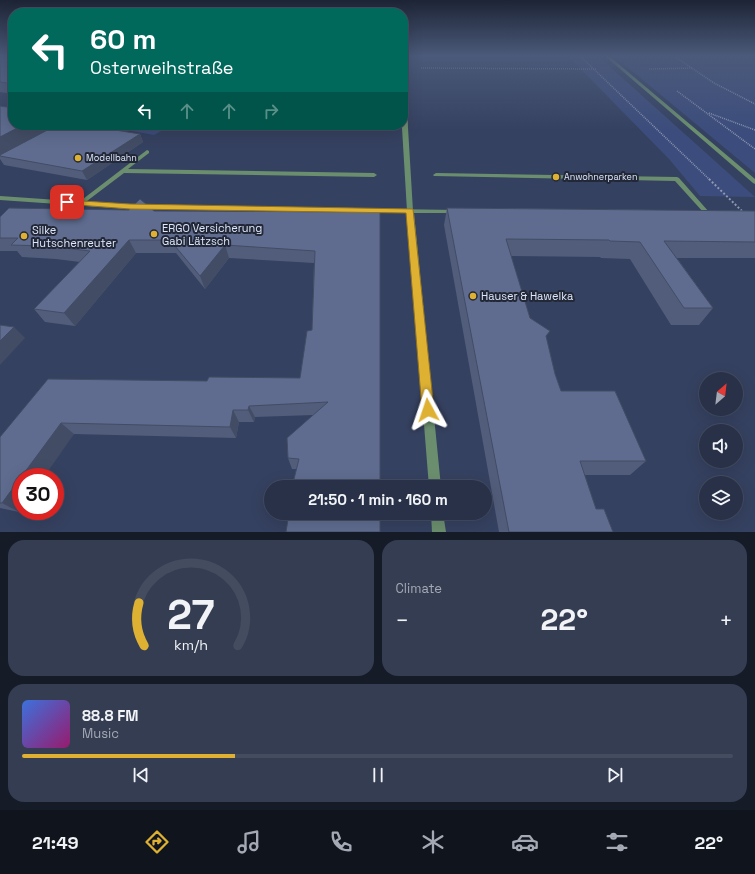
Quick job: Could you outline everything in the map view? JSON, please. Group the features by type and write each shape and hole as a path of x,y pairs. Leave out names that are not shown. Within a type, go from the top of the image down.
{"street":[{"path":"636,81 755,182"},
{"path":"405,130 410,211 434,480"},
{"path":"81,203 147,152"},
{"path":"124,171 374,176"},
{"path":"436,176 677,179 706,212"},
{"path":"0,198 130,207 466,211"},
{"path":"698,212 743,212"},
{"path":"438,520 439,532"}],"path":[{"path":"605,81 743,212"},
{"path":"711,81 755,104"},
{"path":"675,90 755,149"},
{"path":"705,112 755,130"}],"shaded area":[{"path":"592,81 626,81 755,197 700,196 669,159"},
{"path":"644,81 755,81 755,173"},
{"path":"126,130 163,130 154,135"}],"building":[{"path":"8,81 8,83 0,82"},
{"path":"0,106 8,107 8,130 13,130 0,137"},
{"path":"48,130 115,130 140,134 82,171 0,155"},
{"path":"140,199 154,211 380,212 380,480 294,480 299,459 288,458 287,438 328,402 249,406 248,410 233,410 230,427 61,423 28,468 12,468 12,489 2,503 0,503 0,437 48,379 207,381 209,377 300,378 307,331 312,330 315,251 225,245 200,276 170,240 129,240 64,313 34,309 90,251 47,246 11,245 18,238 0,238 0,217 9,208 129,210"},
{"path":"447,208 755,211 755,242 664,241 713,308 684,308 640,242 609,240 506,239 530,318 550,331 546,336 555,374 561,391 615,391 646,461 580,461 596,509 604,509 613,532 509,532"},
{"path":"0,325 14,327 0,341"},
{"path":"288,520 380,520 380,532 286,532"}],"place":[{"name":"Modellbahn","path":"78,158"},
{"name":"Anwohnerparken","path":"556,177"},
{"name":"ERGO Versicherung Gabi Lätzsch","path":"154,234"},
{"name":"Silke Hutschenreuter","path":"24,236"},
{"name":"Hauser & Hawelka","path":"473,296"}],"route":[{"path":"67,202 130,207 410,211 428,410"}]}
